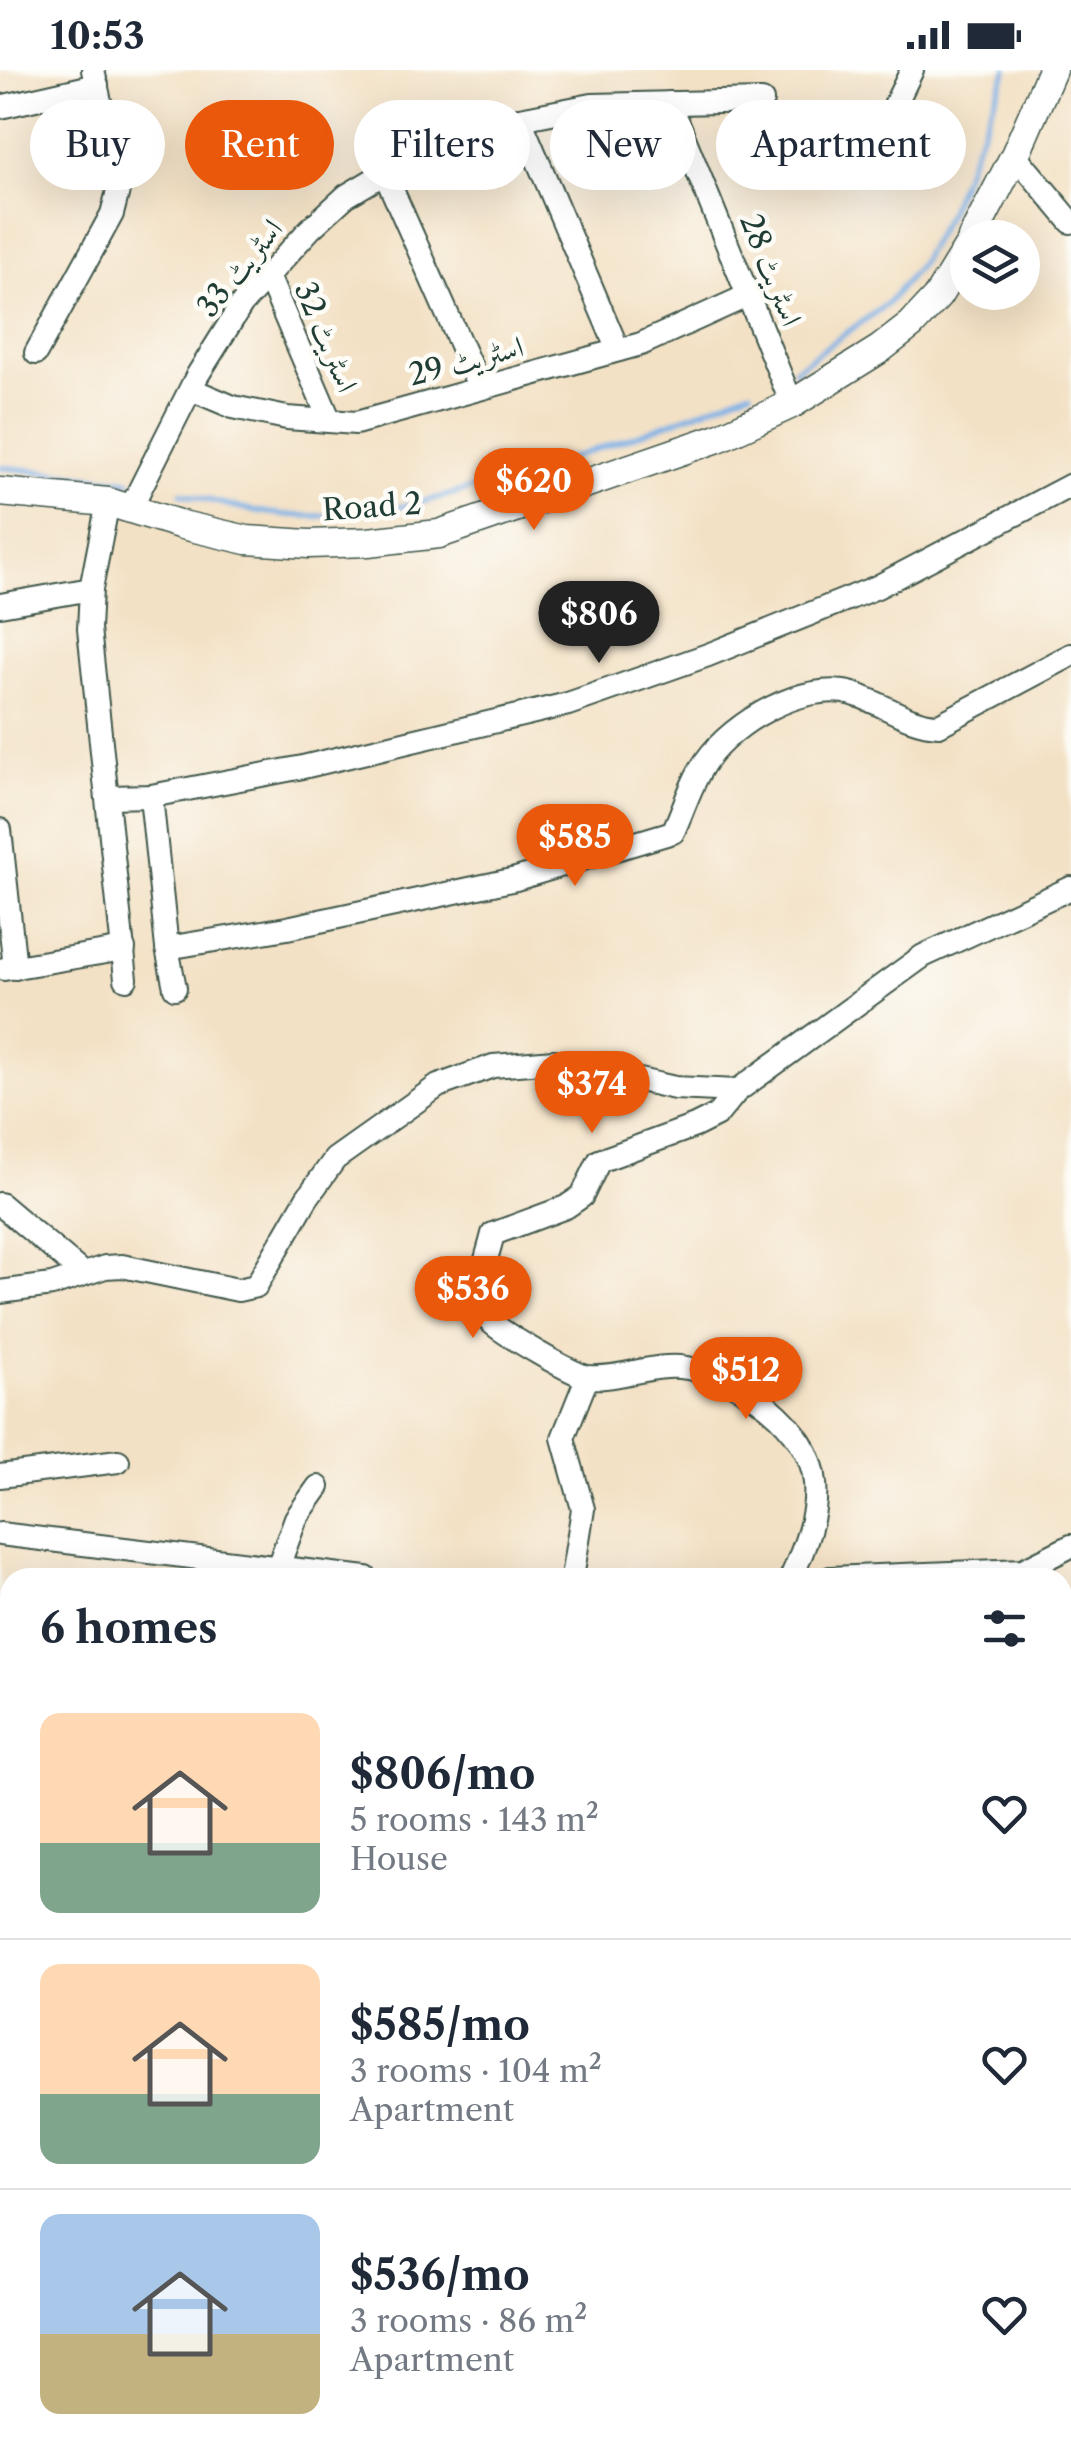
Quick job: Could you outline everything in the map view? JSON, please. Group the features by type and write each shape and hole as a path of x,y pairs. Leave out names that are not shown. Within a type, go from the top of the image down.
{"street":[{"path":"897,100 912,70"},
{"path":"982,220 1016,155 1052,70"},
{"path":"0,107 95,78 120,186 112,214 36,353"},
{"path":"530,143 618,350"},
{"path":"1016,155 1071,222"},
{"name":"اسٹریٹ 28","path":"696,166 792,404"},
{"name":"اسٹریٹ 33","path":"126,979 89,629 90,589 120,505 242,304 310,229 357,190"},
{"path":"392,190 480,388"},
{"name":"اسٹریٹ 32","path":"268,276 330,421"},
{"name":"Road 2","path":"0,492 120,505 182,526 247,540 328,544 439,534 702,444 792,404 880,349 911,324 938,296 950,276"},
{"name":"اسٹریٹ 29","path":"193,390 233,407 287,418 356,423 641,344 749,295"},
{"path":"108,797 151,796 303,766 568,704 708,655 878,587 1071,485"},
{"path":"0,605 90,589"},
{"path":"167,948 287,928 516,880 674,832 706,760 728,738 776,705 812,692 852,694 920,725 940,726 1071,656"},
{"path":"151,796 175,988"},
{"path":"0,830 8,969 124,949"},
{"path":"795,1568 808,1537 816,1482 799,1442 765,1404 728,1380 688,1368 587,1378 560,1366 488,1319 479,1300 492,1234 566,1207 582,1196 599,1161 717,1116 737,1091 924,956 1071,888"},
{"path":"0,1292 52,1285 122,1266 238,1290 256,1286 307,1198 335,1159 438,1086 492,1066 554,1060 675,1088 737,1091"},
{"path":"0,1204 82,1274"},
{"path":"574,1568 583,1509 563,1438 587,1378"},
{"path":"0,1476 118,1461"},
{"path":"278,1567 296,1518 318,1487"},
{"path":"0,1534 286,1568"},
{"path":"1027,1568 1071,1546"}],"waterway":[{"path":"794,370 887,304 919,265 948,213 1007,70"},
{"path":"181,493 282,515 342,515 392,508 573,458 751,390"},
{"path":"0,467 130,481"}]}
